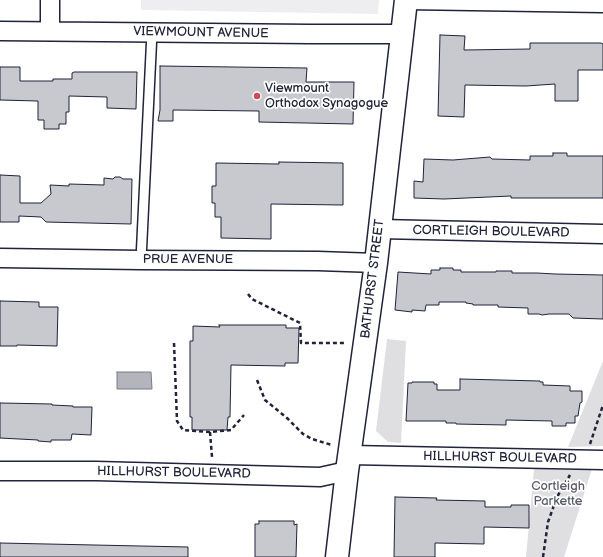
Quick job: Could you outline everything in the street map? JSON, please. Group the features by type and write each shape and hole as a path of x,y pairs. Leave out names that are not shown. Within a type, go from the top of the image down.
{"main road":[{"name":"BATHURST STREET","path":"337,557 343,457 376,263 406,0"}],"street":[{"path":"50,0 50,31"},
{"path":"406,0 603,3"},
{"name":"VIEWMOUNT AVENUE","path":"0,31 402,34"},
{"name":"CORTLEIGH BOULEVARD","path":"380,229 603,234"},
{"name":"PRUE AVENUE","path":"0,258 310,260 376,263"},
{"name":"HILLHURST BOULEVARD","path":"0,471 96,471 320,477 343,457 603,460"}],"lane":[{"path":"141,260 152,32"}],"path":[{"path":"248,294 252,299 300,322 301,343 346,343"},
{"path":"174,343 177,421 183,430 210,432 231,430 244,415"},
{"path":"257,380 265,400 287,418 303,434 343,457"},
{"path":"543,557 548,522 557,497 588,448 603,404"},
{"path":"210,432 212,457"}],"shaded area":[{"path":"141,0 379,0 378,14 141,10"},
{"path":"117,372 151,372 152,389 117,389"}],"green space":[{"path":"387,339 406,341 401,443 388,442 376,431"},
{"name":"Cortleigh Parkette","path":"603,361 603,446 568,447"},
{"name":"Cortleigh Parkette","path":"534,469 592,469 564,557 526,557"}],"building":[{"path":"440,35 465,36 464,50 530,49 530,43 601,43 603,44 603,70 578,70 578,101 555,101 555,84 526,86 465,85 464,117 438,116"},
{"name":"Viewmount Orthodox Synagogue","path":"160,66 307,68 306,82 354,82 353,124 259,122 259,111 173,110 173,121 158,121 160,110"},
{"path":"0,67 20,67 20,81 53,81 53,79 72,79 72,73 74,72 137,72 136,109 107,108 107,97 69,96 69,112 66,112 66,124 59,124 59,129 44,129 44,120 38,120 38,101 0,100"},
{"path":"553,153 567,153 567,156 603,156 603,198 511,198 511,196 444,199 414,198 414,181 423,182 424,159 453,160 490,157 492,159 530,160 530,156 553,156"},
{"path":"279,162 343,163 343,205 271,204 271,239 221,238 221,217 215,217 215,203 212,203 212,186 216,186 216,163 279,164"},
{"path":"0,175 20,176 20,203 41,203 51,194 50,185 104,185 104,178 113,179 115,177 120,177 123,179 132,179 131,224 46,222 41,217 19,216 19,222 0,222"},
{"path":"440,268 453,268 453,270 461,270 461,272 512,271 512,273 603,275 603,319 573,318 569,314 528,314 528,308 498,307 498,305 473,305 466,302 439,302 439,305 426,305 425,311 412,310 412,312 395,310 398,272 431,274 431,270 440,270"},
{"path":"0,301 39,302 39,307 58,307 57,346 0,346"},
{"path":"219,325 286,325 286,328 299,328 298,363 285,363 285,366 231,365 230,417 228,417 227,430 192,430 192,417 190,417 190,341 193,341 193,326 220,327"},
{"path":"460,379 540,381 543,382 543,385 570,386 570,391 582,391 582,402 580,403 578,416 575,416 575,423 566,423 566,426 552,426 552,421 506,420 506,425 456,424 446,423 446,421 406,421 408,383 434,382 434,384 437,384 437,390 460,390"},
{"path":"0,403 52,404 73,407 92,407 91,435 72,434 71,440 51,440 51,442 0,438"},
{"path":"395,497 485,501 485,507 529,505 529,528 484,527 484,544 435,543 435,557 394,557"},
{"path":"259,521 294,521 294,525 297,524 296,557 255,557 255,524 259,524"},
{"path":"0,543 188,547 188,557 0,557"}],"place":[{"name":"Viewmount Orthodox Synagogue","path":"257,96"}]}
